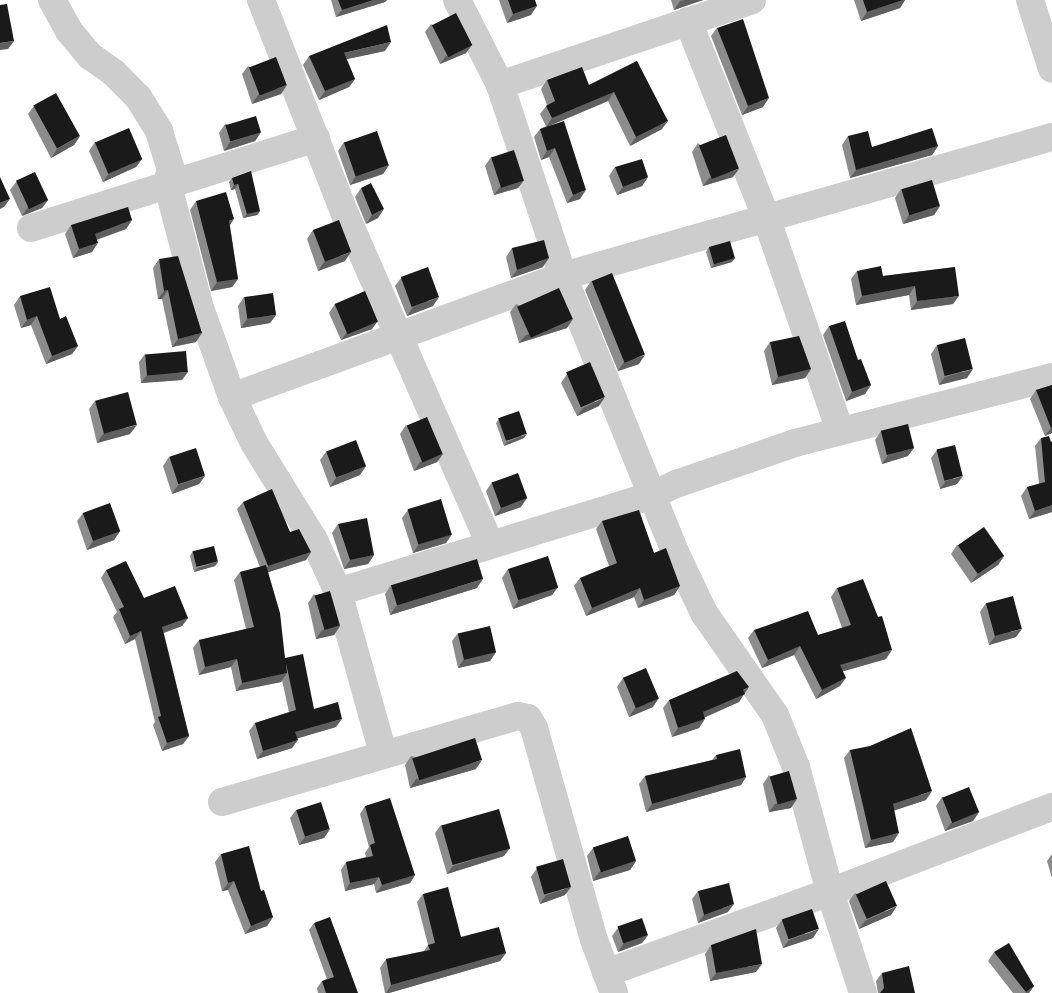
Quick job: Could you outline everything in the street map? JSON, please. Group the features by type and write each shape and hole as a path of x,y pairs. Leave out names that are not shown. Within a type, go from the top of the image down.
{"street":[{"path":"52,0 69,31 90,56 114,73 138,97 159,130 171,170 167,182 199,305 232,396 254,443 314,540 338,592 383,753"},
{"path":"261,0 398,335 490,544"},
{"path":"457,0 500,85 564,276 651,496 704,614 776,715 796,767 830,892 863,993"},
{"path":"500,85 752,0"},
{"path":"1030,0 1052,69"},
{"path":"688,21 767,220 840,431"},
{"path":"232,396 564,276 767,220 1052,137"},
{"path":"31,228 167,182 316,138"},
{"path":"338,592 651,496 676,484 795,443 1052,377"},
{"path":"222,802 383,753 518,716 528,718 534,728 558,820 610,983 830,892 1052,807"}],"building":[{"path":"338,0 373,0 342,10"},
{"path":"508,0 535,0 537,6 513,14"},
{"path":"863,0 903,0 867,12"},
{"path":"7,4 14,41 0,43 0,5"},
{"path":"456,13 472,45 448,57 432,25"},
{"path":"743,19 769,98 748,106 717,28"},
{"path":"387,25 391,42 344,53 355,79 325,91 309,56"},
{"path":"276,57 287,85 260,95 249,67"},
{"path":"637,61 668,121 636,137 614,92 552,118 546,106 555,101 547,80 582,67 589,85"},
{"path":"56,93 80,136 57,148 33,106"},
{"path":"256,116 261,132 230,142 225,125"},
{"path":"564,121 586,190 573,195 555,148 547,151 540,129"},
{"path":"129,128 142,159 108,174 95,142"},
{"path":"932,128 938,146 856,170 848,136 868,131 872,147"},
{"path":"377,131 389,165 356,176 344,142"},
{"path":"726,135 739,169 712,179 699,145"},
{"path":"514,150 524,180 501,188 491,157"},
{"path":"642,159 648,177 623,187 615,167"},
{"path":"251,171 260,211 247,214 238,184 234,185 232,178"},
{"path":"35,172 48,200 29,209 16,181"},
{"path":"0,177 10,199 0,203"},
{"path":"932,180 940,206 909,215 901,189"},
{"path":"371,183 384,209 372,215 361,188"},
{"path":"226,192 234,219 229,221 238,279 217,282 196,201"},
{"path":"128,207 132,220 95,234 98,243 79,249 71,225"},
{"path":"339,220 351,252 325,262 313,230"},
{"path":"544,240 549,258 517,270 512,248"},
{"path":"730,241 735,258 714,264 709,247"},
{"path":"178,256 202,333 178,339 168,290 164,291 159,259"},
{"path":"881,266 883,276 955,267 959,296 917,301 915,286 862,296 857,271"},
{"path":"428,267 439,297 412,307 401,277"},
{"path":"612,273 645,355 625,363 592,281"},
{"path":"50,287 60,319 66,316 78,346 52,356 37,316 27,320 20,296"},
{"path":"559,288 573,319 531,338 517,307"},
{"path":"365,291 378,321 348,334 335,304"},
{"path":"273,293 276,315 247,319 244,297"},
{"path":"845,321 858,360 861,359 871,385 852,392 829,326"},
{"path":"799,336 811,369 778,377 770,342"},
{"path":"965,338 973,369 945,376 937,345"},
{"path":"186,351 188,372 147,375 145,355"},
{"path":"590,362 605,397 581,407 566,372"},
{"path":"1052,385 1052,427 1051,428 1036,390"},
{"path":"128,392 137,425 104,434 95,401"},
{"path":"519,411 527,434 506,441 498,418"},
{"path":"427,417 443,454 422,462 407,426"},
{"path":"908,424 914,448 887,455 881,431"},
{"path":"1049,436 1052,441 1052,505 1035,511 1027,487 1045,482 1041,438"},
{"path":"356,440 366,466 336,478 326,451"},
{"path":"955,445 963,476 944,481 937,450"},
{"path":"196,448 205,476 178,484 169,457"},
{"path":"518,473 527,498 501,508 492,483"},
{"path":"272,489 290,532 299,529 311,552 268,566 243,502"},
{"path":"441,499 452,534 418,545 408,509"},
{"path":"110,503 120,531 93,541 83,513"},
{"path":"639,510 654,553 666,548 680,586 644,600 640,588 592,608 580,578 617,563 602,521"},
{"path":"367,518 374,555 350,560 338,524"},
{"path":"984,527 1004,556 978,574 958,545"},
{"path":"214,546 218,562 197,567 193,551"},
{"path":"548,556 558,587 518,600 508,569"},
{"path":"477,559 483,579 397,605 391,585"},
{"path":"126,561 144,598 175,586 188,618 162,627 189,736 167,743 158,717 161,716 141,631 130,636 119,609 124,607 106,570"},
{"path":"266,565 280,613 285,658 303,654 314,709 338,702 342,719 295,732 298,740 263,751 255,723 296,710 286,663 287,673 242,683 237,659 205,667 199,640 254,627 240,572"},
{"path":"863,579 878,617 882,616 892,650 840,665 846,678 822,690 800,646 768,660 754,630 808,611 818,635 851,625 837,588"},
{"path":"330,591 340,626 325,630 315,595"},
{"path":"1013,596 1022,629 995,636 986,603"},
{"path":"490,626 496,652 464,660 458,633"},
{"path":"646,668 659,698 636,708 623,678"},
{"path":"737,671 749,687 743,690 745,694 703,712 705,719 678,728 669,700"},
{"path":"911,728 932,791 893,804 899,833 871,840 850,750 870,746"},
{"path":"475,738 482,760 419,780 412,758"},
{"path":"740,749 746,777 652,804 645,776 717,759 716,755"},
{"path":"789,771 797,799 778,804 770,777"},
{"path":"969,787 979,812 952,823 942,798"},
{"path":"390,798 415,875 382,885 379,877 350,883 346,862 373,856 370,845 375,843 365,806"},
{"path":"321,802 330,829 305,837 296,810"},
{"path":"499,809 510,848 453,865 441,826"},
{"path":"628,836 636,861 601,872 593,847"},
{"path":"249,846 261,891 264,890 273,917 251,926 234,881 228,883 221,854"},
{"path":"563,859 571,887 544,895 536,867"},
{"path":"886,881 897,906 867,919 856,894"},
{"path":"729,883 734,904 704,915 698,891"},
{"path":"448,887 461,937 499,927 506,953 391,985 386,959 430,950 428,945 435,943 423,894"},
{"path":"812,909 819,929 789,939 782,919"},
{"path":"330,917 358,993 326,993 322,981 334,977 314,923"},
{"path":"642,918 648,935 623,943 617,926"},
{"path":"756,929 762,964 716,973 711,945"},
{"path":"1009,943 1034,986 1026,992 994,952"},
{"path":"909,966 915,993 880,993 884,988 882,973"}]}
